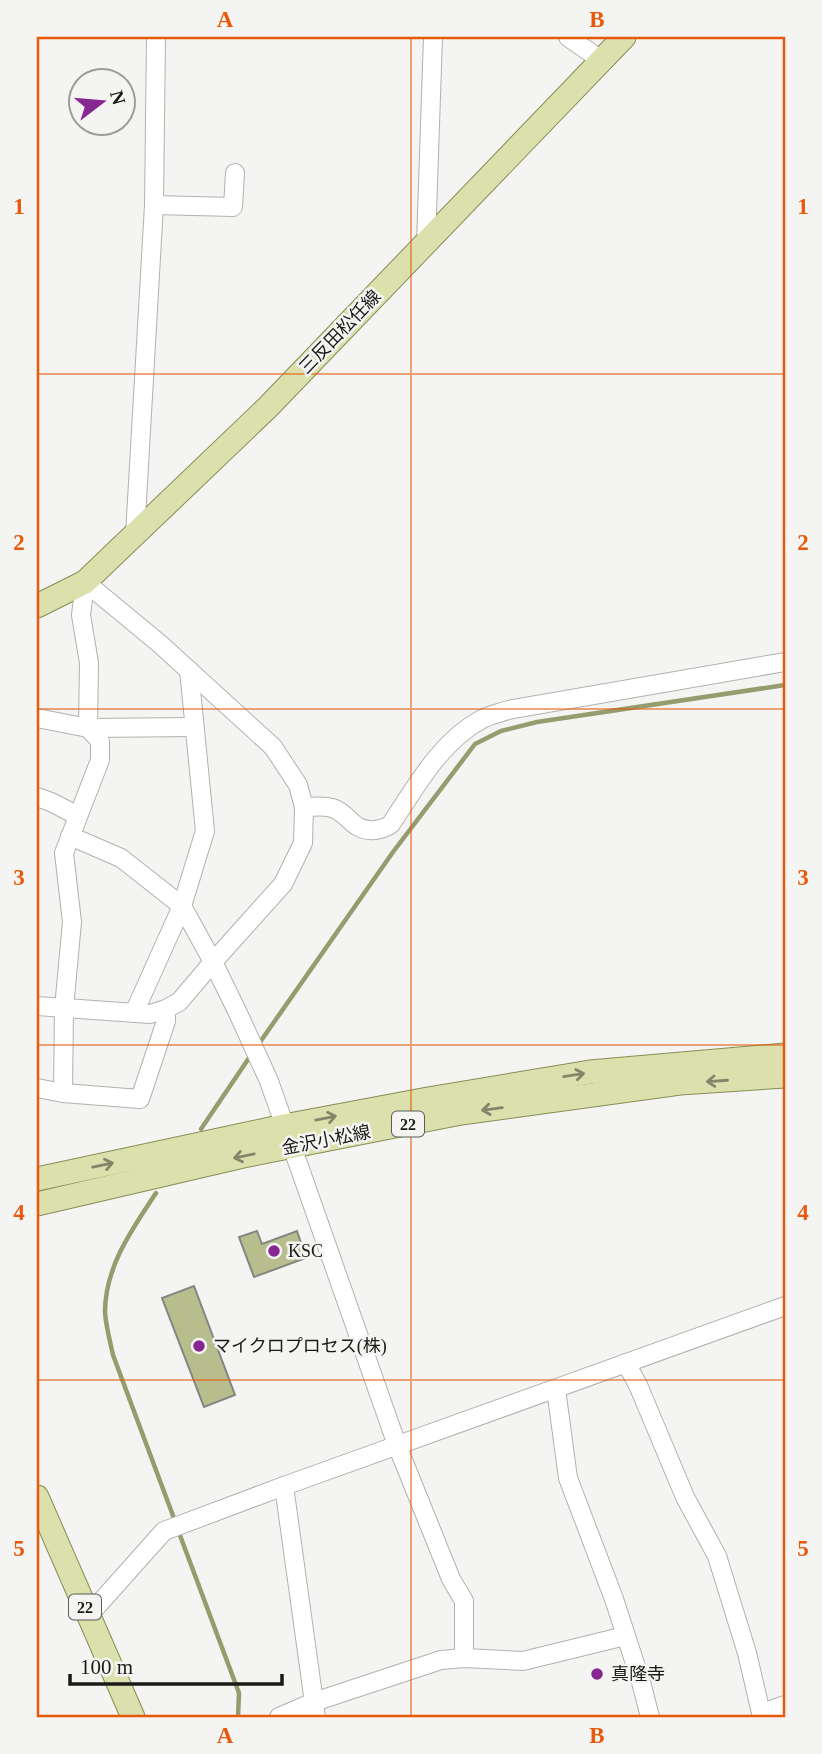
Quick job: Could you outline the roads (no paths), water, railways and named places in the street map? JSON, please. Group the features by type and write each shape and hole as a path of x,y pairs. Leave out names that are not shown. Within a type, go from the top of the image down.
{"main road":[{"name":"三反田松任線","path":"37,606 85,582 268,407 624,37"},
{"name":"金沢小松線","path":"37,1205 243,1156 288,1136 428,1099 590,1072 785,1055"},
{"name":"金沢小松線","path":"37,1179 288,1136 680,1083 785,1076"},
{"name":"22","path":"37,1497 133,1717"}],"street":[{"path":"135,535 154,205 156,37"},
{"path":"426,243 433,37"},
{"path":"568,37 601,60"},
{"path":"154,205 233,207 235,173"},
{"path":"37,1006 150,1014 179,1002 284,884 303,842 304,807 298,785 273,747 160,644 85,582"},
{"path":"63,1093 64,1008 72,922 64,853 100,760 100,741 88,727 89,663 81,615 85,582"},
{"path":"304,807 334,808 358,828 384,829 391,824 442,750 484,718 508,710 785,662"},
{"path":"134,1013 183,906 205,831 188,670"},
{"path":"37,718 88,727 194,727"},
{"path":"37,797 78,816"},
{"path":"70,836 121,858 183,906 252,1043 288,1136 397,1445 451,1579 464,1601 464,1658"},
{"path":"37,1088 63,1093 139,1099 166,1021 166,1009"},
{"path":"89,1615 164,1531 785,1306"},
{"path":"626,1363 638,1385 685,1497 717,1556 747,1653 762,1715 785,1704"},
{"path":"556,1389 568,1478 614,1599 650,1717"},
{"path":"284,1486 315,1710"},
{"path":"279,1717 315,1710 441,1660 464,1658 523,1661 625,1636"}],"waterway":[{"path":"258,1045 393,852 475,744 501,731 537,722 785,685"},
{"path":"201,1129 251,1055"},
{"path":"156,1193 129,1235 115,1264 106,1295 105,1312 113,1355 175,1521"},
{"path":"178,1530 239,1693 238,1717"}],"place":[{"name":"KSC","path":"274,1251"},
{"name":"マイクロプロセス(株)","path":"199,1346"},
{"name":"真隆寺","path":"597,1674"}]}
